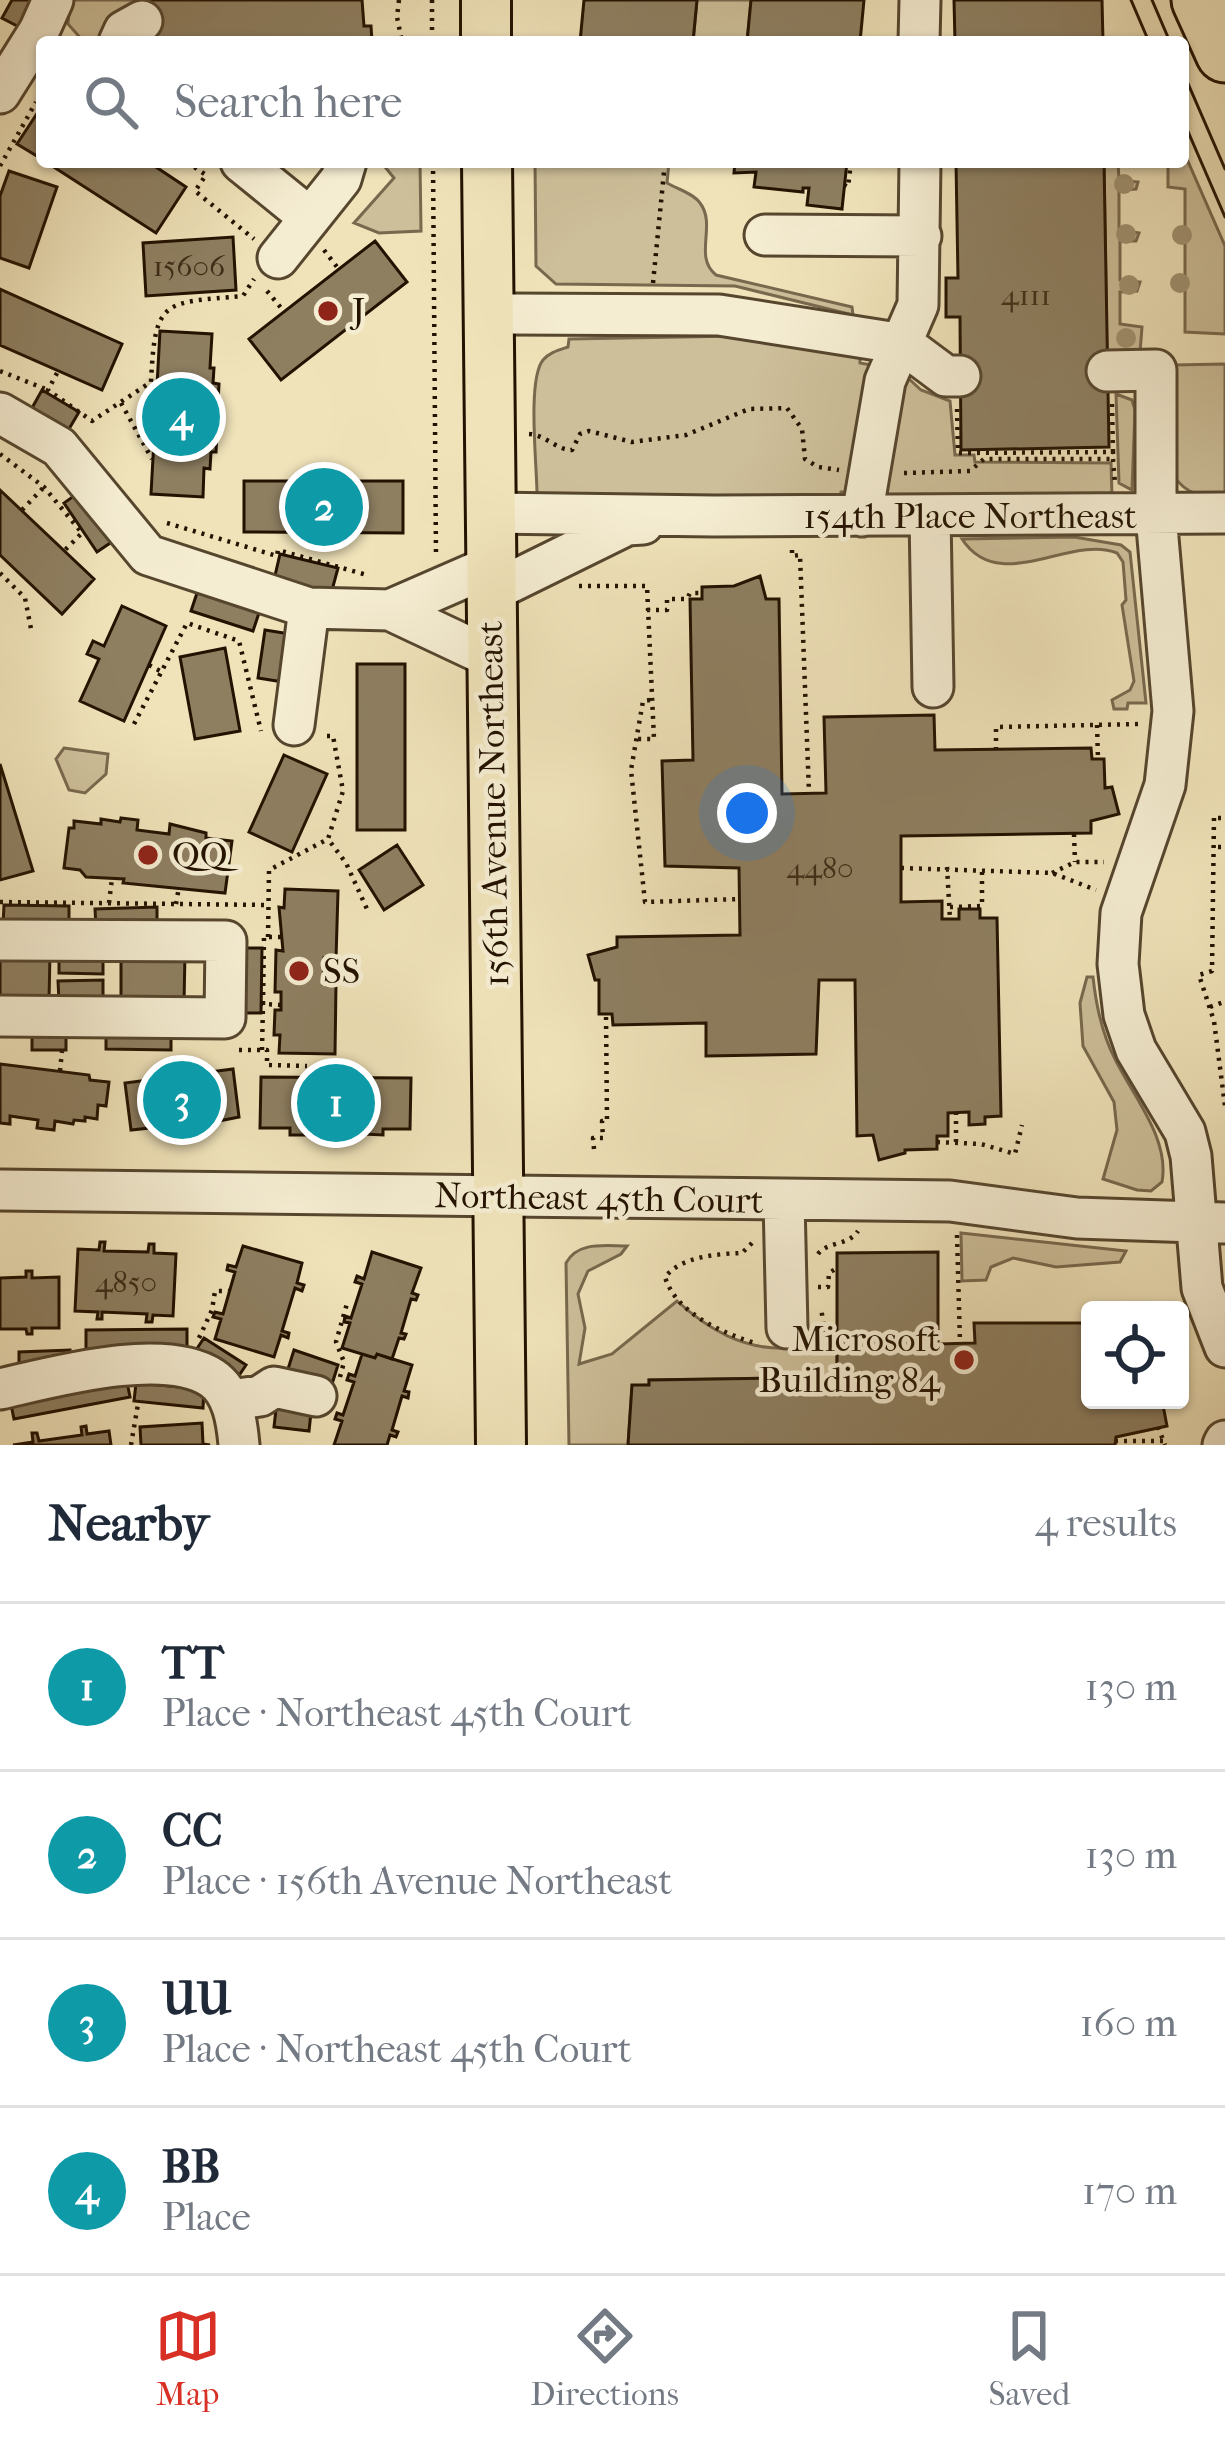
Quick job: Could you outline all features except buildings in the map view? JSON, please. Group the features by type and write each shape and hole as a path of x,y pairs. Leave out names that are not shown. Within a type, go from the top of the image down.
{"highway":[{"path":"1202,0 1225,53"}],"main road":[{"path":"486,0 486,36"},
{"name":"156th Avenue Northeast","path":"487,168 501,1445"}],"street":[{"path":"0,93 36,42"},
{"path":"248,168 310,218"},
{"path":"278,258 341,179 344,168"},
{"path":"862,516 886,381 918,305 920,168"},
{"path":"765,235 921,236"},
{"path":"488,314 719,315 904,344 959,388"},
{"path":"1110,381 1156,370 1156,515 1171,661 1171,751 1166,784 1121,913 1118,964 1124,1015 1136,1049 1185,1132 1211,1223 1202,1288 1225,1347"},
{"path":"0,413 59,447 148,555 309,608 382,594 491,658"},
{"name":"154th Place Northeast","path":"490,513 1225,513"},
{"name":"154th Place Northeast","path":"382,594 491,579 627,525 714,516"},
{"path":"930,516 933,687"},
{"path":"294,725 309,608"},
{"path":"0,940 226,941 225,1018 0,1016"},
{"name":"Northeast 45th Court","path":"0,1190 950,1201 1077,1218 1211,1223"},
{"path":"775,1337 784,1201"},
{"path":"0,1389 99,1366 181,1366 214,1378 231,1400 239,1445"},
{"path":"231,1400 260,1396 274,1387 327,1389"}],"path":[{"path":"399,0 401,36"},
{"path":"432,0 432,36"},
{"path":"0,166 36,103"},
{"path":"196,168 206,175 195,191 299,275 324,250 337,267"},
{"path":"433,168 436,556"},
{"path":"652,288 664,168"},
{"path":"844,185 848,187 850,168"},
{"path":"0,371 48,390 92,421 151,382 154,330 170,309 191,301 243,296 256,277 282,309"},
{"path":"48,390 57,373"},
{"path":"959,388 958,453 1113,452 1110,381"},
{"path":"121,403 152,459"},
{"path":"529,434 543,435 564,450 572,450 580,434 589,430 632,442 686,435 749,410 787,408 802,429 805,459 818,467 869,474 970,470 984,456"},
{"path":"0,454 44,487 82,533 64,551"},
{"path":"22,510 44,487"},
{"path":"167,523 277,556 278,550 382,594"},
{"path":"792,551 792,556 800,555 809,794"},
{"path":"0,573 25,598 32,634"},
{"path":"568,586 646,586 654,739 634,739"},
{"path":"646,610 667,610 667,599 702,593"},
{"path":"149,665 162,672"},
{"path":"650,700 643,701 634,739 632,798 645,902 740,899"},
{"path":"996,750 996,727 1149,724"},
{"path":"1097,725 1098,759"},
{"path":"1219,818 1212,971 1199,975 1210,1006 1225,1106"},
{"path":"1074,834 1075,862"},
{"path":"268,937 269,870 328,839"},
{"path":"1052,873 1075,862 1111,862"},
{"path":"947,867 950,919"},
{"path":"901,868 1052,873 1102,892"},
{"path":"950,907 982,906 982,869"},
{"path":"109,903 112,878"},
{"path":"176,904 179,886"},
{"path":"0,902 268,905"},
{"path":"262,1049 264,937 283,937"},
{"path":"1210,1006 1224,1002"},
{"path":"263,1004 281,1005"},
{"path":"594,1149 593,1138 603,1138 602,1121 608,1121 606,1014"},
{"path":"239,1050 267,1049 267,1066 308,1066"},
{"path":"60,1071 62,1051"},
{"path":"956,1113 956,1142"},
{"path":"937,1142 1015,1154 1022,1125"},
{"path":"837,1268 829,1273 828,1287 820,1287 820,1251 853,1238 860,1226"},
{"path":"957,1229 960,1343"},
{"path":"752,1243 742,1253 712,1255 671,1269 666,1283 710,1324 775,1337"},
{"path":"193,1352 210,1316 214,1291 229,1291"},
{"path":"327,1389 344,1362 336,1342 347,1300"},
{"path":"130,1445 138,1404"},
{"path":"1115,1441 1164,1443 1158,1427"}],"shaded area":[{"path":"70,0 139,0 141,13 109,36 79,36 68,24"},
{"path":"697,0 751,0 748,36 694,36"},
{"path":"1189,164 1225,246 1225,334 1185,332 1185,189 1168,187 1168,168 1189,168"},
{"path":"386,168 420,168 421,231 379,233 354,223 394,178"},
{"path":"535,168 668,168 667,183 693,196 705,212 706,259 716,275 852,307 853,315 735,286 556,284 536,266"},
{"path":"1104,168 1118,168 1119,180 1138,182 1136,189 1119,190 1119,230 1139,233 1136,241 1120,241 1120,280 1140,282 1137,291 1120,292 1120,324 1142,327 1140,352 1107,354"},
{"path":"737,336 860,355 860,363 877,366 851,492 841,492 840,501 537,494 535,385 546,357 568,347 569,339"},
{"path":"1225,364 1225,496 1202,495 1184,488 1174,476 1174,365"},
{"path":"908,378 921,390 950,401 955,455 974,455 975,462 1111,463 1112,496 887,501 887,471 901,388"},
{"path":"1116,394 1132,400 1135,410 1132,490 1119,483"},
{"path":"1074,537 1121,545 1130,552 1146,703 1114,709 1112,700 1130,690 1134,681 1122,605 1126,600 1123,562 1117,553 1098,549 995,563 977,555 962,539"},
{"path":"64,748 108,754 106,774 85,793 69,790 56,759"},
{"path":"1087,977 1093,977 1110,1049 1161,1150 1162,1182 1151,1191 1103,1179 1117,1130 1114,1102 1083,1046 1080,1003"},
{"path":"961,1233 1126,1251 1120,1262 1056,1267 1013,1258 991,1267 986,1280 962,1281"},
{"path":"627,1246 588,1271 578,1294 585,1328 579,1364 612,1354 677,1301 715,1329 756,1346 805,1346 820,1339 827,1329 837,1329 837,1377 649,1380 649,1385 632,1386 628,1445 569,1445 566,1263 585,1248"}],"tram line":[{"path":"1131,0 1146,36"},
{"path":"1152,0 1167,36"},
{"path":"1189,86 1225,169"},
{"path":"1189,134 1225,217"}],"place":[{"name":"J","path":"328,311"},
{"name":"BB","path":"181,417"},
{"name":"CC","path":"324,507"},
{"name":"QQ","path":"148,855"},
{"name":"SS","path":"299,971"},
{"name":"UU","path":"182,1100"},
{"name":"TT","path":"336,1103"},
{"name":"Microsoft Building 84","path":"964,1360"}]}
